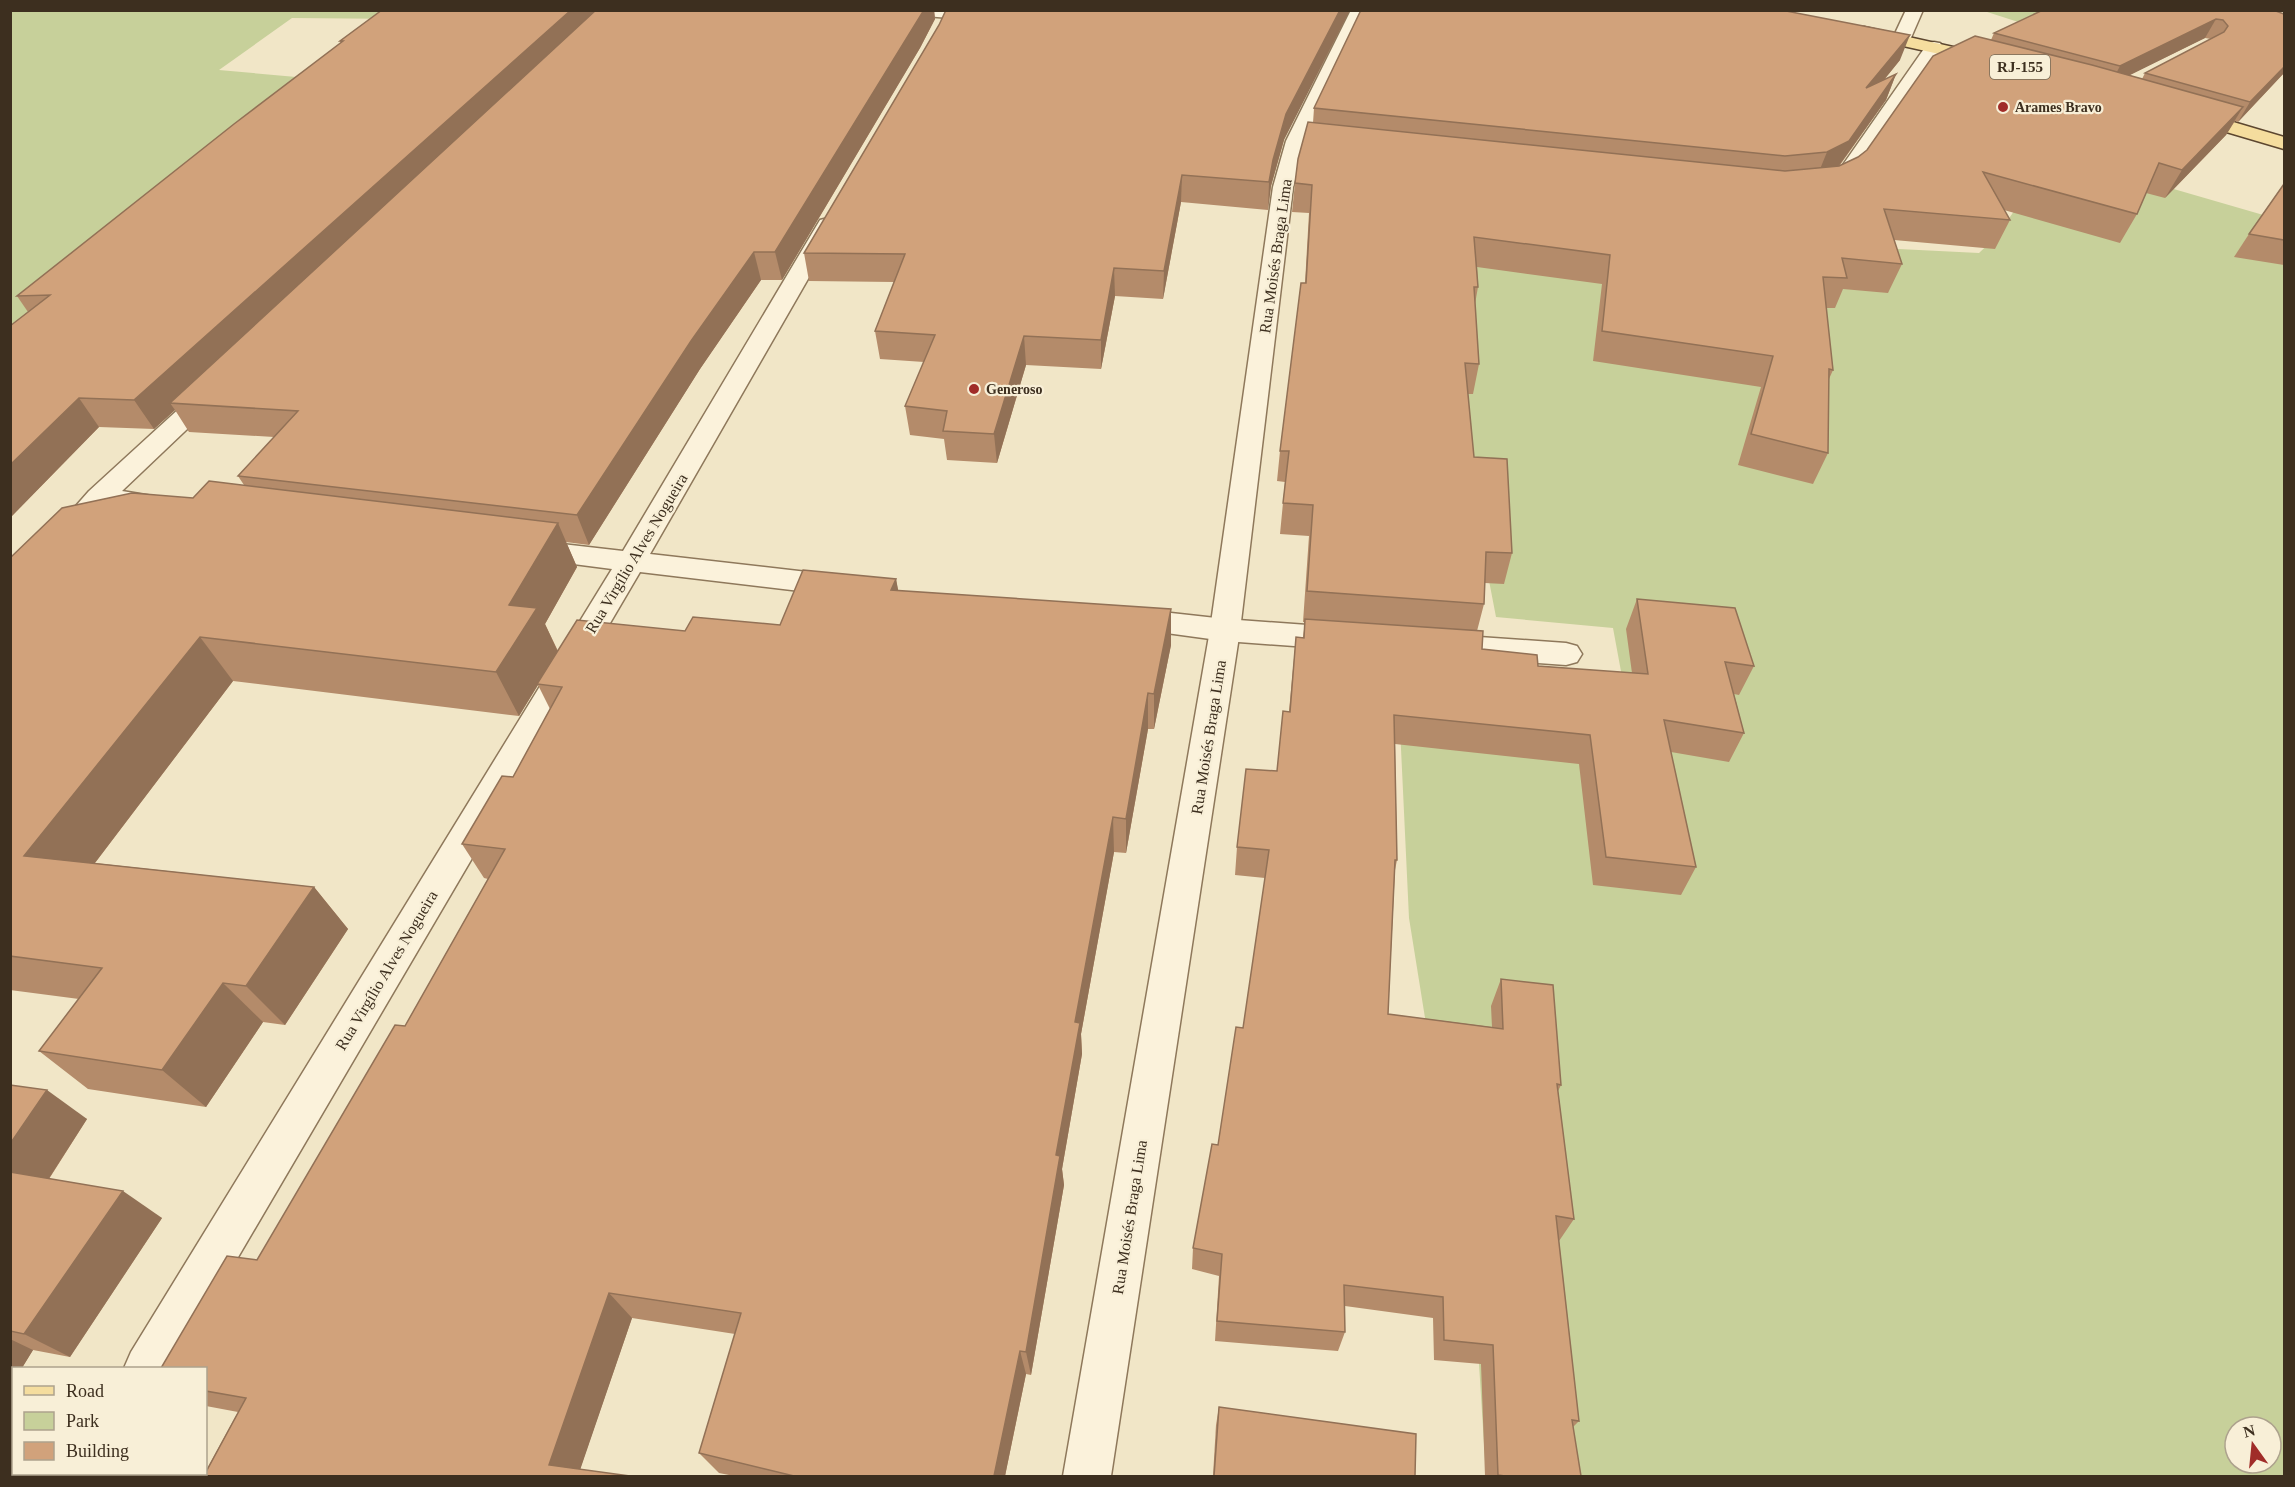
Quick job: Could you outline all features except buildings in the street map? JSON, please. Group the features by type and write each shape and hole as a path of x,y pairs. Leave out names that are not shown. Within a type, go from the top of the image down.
{"main road":[{"name":"RJ-155","path":"1843,28 2009,65"},
{"path":"2170,110 2284,143"}],"street":[{"path":"912,10 946,21"},
{"name":"Rua Moisés Braga Lima","path":"1087,1476 1225,630 1283,187 1307,142 1360,10"},
{"path":"1901,40 1916,10"},
{"path":"1807,189 1839,182 1934,47"},
{"name":"Rua Virgílio Alves Nogueira","path":"148,1367 631,562 841,203"},
{"path":"75,520 229,375"},
{"path":"99,497 182,507"},
{"path":"501,546 868,589"},
{"path":"1094,615 1225,630 1378,641"},
{"path":"1413,644 1566,654"}],"green space":[{"path":"11,11 419,11 406,19 292,18 219,70 330,80 11,341"},
{"path":"1984,11 2129,11 2034,27"},
{"path":"2053,154 2284,221 2284,1476 1486,1476 1478,1348 1409,918 1398,685 1625,693 1613,628 1496,617 1481,539 1319,220 1979,253 1997,236"}],"place":[{"name":"Arames Bravo","path":"2003,107"},
{"name":"Generoso","path":"974,389"}]}
